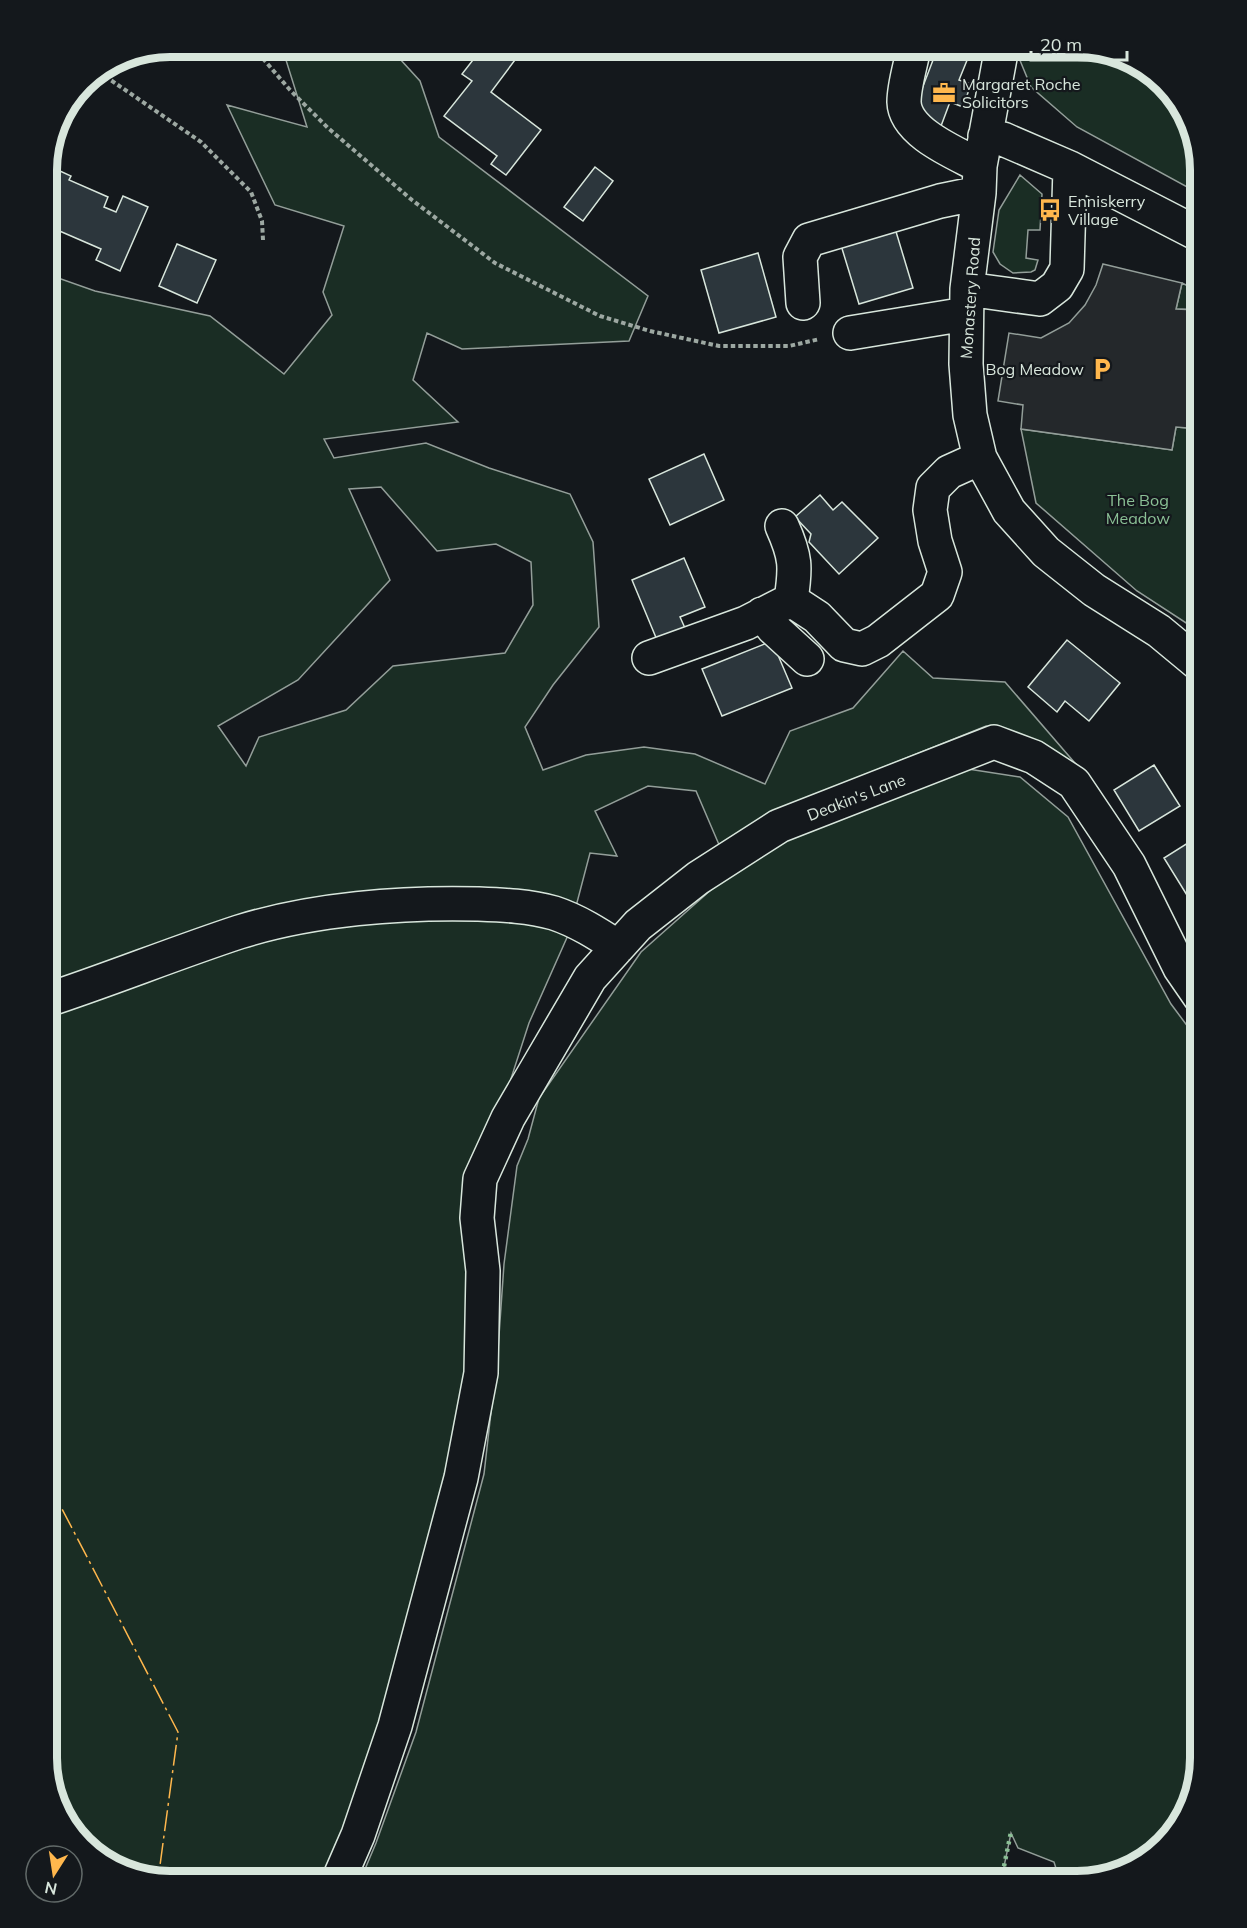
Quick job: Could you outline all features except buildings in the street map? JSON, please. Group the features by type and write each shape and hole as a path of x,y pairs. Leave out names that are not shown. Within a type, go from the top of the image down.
{"street":[{"path":"912,57 904,102 908,119 923,134 981,165"},
{"name":"Monastery Road","path":"1000,57 981,165 967,301 966,364 970,415 980,458 1009,511 1046,552 1094,590 1159,631 1190,657"},
{"path":"803,303 800,257 809,240 940,201 981,165 1003,139 1070,168 1190,230"},
{"path":"850,333 967,301 1040,299 1057,286 1067,269 1070,168"},
{"path":"791,600 817,617 844,645 862,649 878,641 937,595 945,572 935,541 930,510 933,488 949,472 980,458"},
{"path":"782,525 792,547 796,566 791,600"},
{"path":"649,658 746,623 791,600"},
{"path":"762,615 807,659"},
{"name":"Deakin's Lane","path":"342,1871 358,1835 395,1726 461,1478 481,1373 483,1271 477,1218 480,1179 508,1118 590,978 638,925 698,878 779,826 994,742 1034,757 1074,783 1129,865 1180,968 1190,982"},
{"path":"57,996 241,932 299,918 382,906 442,903 512,905 554,914 589,928 618,947"}],"path":[{"path":"262,57 290,90 328,128 412,200 495,263 600,316 650,331 719,346 789,345 850,333"},
{"path":"106,77 201,142 251,192 262,221 263,240"}],"green space":[{"path":"284,57 398,57 420,81 439,137 648,296 629,341 462,349 427,333 413,380 458,422 324,439 334,458 426,443 489,468 570,494 593,542 599,627 553,685 525,727 543,770 586,755 644,747 695,754 765,784 790,731 853,708 903,651 933,678 1005,682 1087,777 986,726 787,806 720,847 696,791 648,786 595,811 617,856 590,853 569,933 529,1023 496,1125 470,1377 450,1486 378,1730 341,1838 326,1871 163,1871 148,1869 120,1859 107,1852 85,1832 76,1821 63,1794 57,1758 57,278 95,291 210,316 284,374 332,315 323,292 344,226 275,205 227,105 307,127","holes":["381,487 437,551 496,544 531,562 533,605 505,653 393,666 346,710 259,737 246,766 218,726 298,680 390,580 349,489"]},
{"path":"1084,57 1099,59 1140,76 1162,96 1178,120 1189,156 1190,189 1077,127 1031,87 1019,58"},
{"path":"1020,175 1042,194 1040,230 1028,230 1026,258 1038,260 1035,270 1013,273 1000,264 993,252 999,210"},
{"path":"1182,283 1190,287 1190,310 1176,309"},
{"name":"The Bog Meadow","path":"1176,427 1190,428 1190,625 1137,591 1036,503 1021,429 1172,450"},
{"path":"968,769 1020,777 1068,817 1171,1004 1190,1030 1190,1758 1186,1787 1181,1801 1167,1827 1140,1852 1120,1862 1091,1870 1057,1871 1054,1862 1018,1848 1011,1833 1003,1871 364,1871 416,1732 484,1474 498,1350 504,1264 517,1166 528,1139 539,1098 641,952 748,857 805,826"}],"shaded area":[{"name":"Bog Meadow","path":"1103,264 1182,283 1176,309 1190,310 1190,428 1176,427 1172,450 1021,429 1023,405 998,401 1009,333 1041,338 1069,323 1085,305 1096,285"}],"hedge":[{"path":"1003,1871 1011,1832"}],"power":[{"path":"57,1499 178,1732 159,1871"}],"place":[{"name":"Margaret Roche Solicitors","path":"944,93"},
{"name":"Enniskerry Village","path":"1050,210"},
{"name":"Bog Meadow","path":"1102,369"}]}
